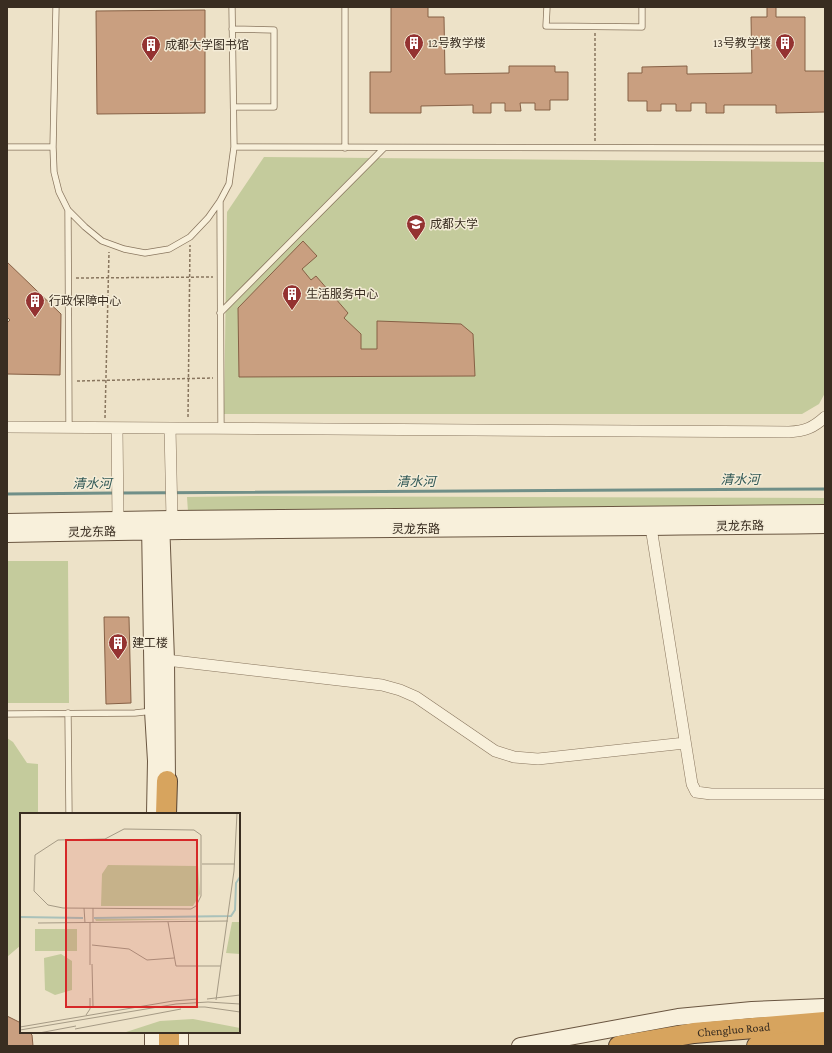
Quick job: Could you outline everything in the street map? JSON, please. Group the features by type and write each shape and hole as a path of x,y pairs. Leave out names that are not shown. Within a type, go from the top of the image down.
{"highway":[{"path":"166,813 167,781"},
{"path":"694,1033 825,1007"},
{"name":"Chengluo Road","path":"619,1046 694,1033 825,1022"},
{"path":"169,1033 169,1046"},
{"name":"Chengluo Road","path":"757,1046 825,1040"}],"main road":[{"name":"灵龙东路","path":"650,521 825,513"},
{"name":"灵龙东路","path":"7,522 118,514 161,521"},
{"name":"灵龙东路","path":"7,534 161,521 650,521 825,525"},
{"path":"161,521 166,660 167,781 170,813"},
{"path":"155,813 156,761 153,711 161,521"},
{"path":"520,1046 678,1017 752,1010 825,1007"},
{"path":"153,1033 153,1046"},
{"path":"180,1033 180,1046"}],"street":[{"path":"7,427 789,432 802,431 815,426 825,417"},
{"path":"117,428 118,514"},
{"path":"161,521 170,428"},
{"path":"650,521 685,743 692,784 696,792 711,794 825,794"},
{"path":"166,660 382,685 400,690 416,697 495,751 514,757 538,759 685,743"}],"lane":[{"path":"56,7 54,172 59,192 68,210 102,241 124,249 145,253 169,249 190,237 208,218 220,201 229,184 234,148 232,7"},
{"path":"345,7 345,148"},
{"path":"547,7 546,26 595,27 642,27 642,7"},
{"path":"232,29 274,30 274,107 234,107"},
{"path":"7,147 54,148"},
{"path":"234,148 825,148"},
{"path":"220,313 384,148"},
{"path":"220,201 221,428"},
{"path":"68,210 69,427"},
{"path":"7,714 153,711"},
{"path":"68,713 70,813"}],"path":[{"path":"595,27 595,148"},
{"path":"188,428 190,237"},
{"path":"104,428 109,244"},
{"path":"68,278 220,277"},
{"path":"69,382 221,378"}],"green space":[{"path":"264,157 825,162 825,393 819,404 802,414 224,414 227,212"},
{"path":"187,497 825,498 825,509 188,512"},
{"path":"7,561 68,561 69,703 7,703"},
{"path":"7,738 13,742 27,763 38,764 38,813 20,813 20,946 7,957"}],"building":[{"name":"12号教学楼","path":"391,7 428,7 428,17 444,17 445,74 509,73 509,66 555,66 555,72 568,72 568,100 550,100 550,110 535,110 535,103 520,103 521,111 505,111 505,103 491,103 491,113 473,113 473,105 421,106 421,113 370,113 370,72 391,72"},
{"name":"13号教学楼","path":"767,7 776,7 776,17 805,17 805,71 825,71 825,112 776,113 776,105 724,105 724,113 706,113 706,103 691,103 691,111 676,111 676,104 661,104 661,111 647,111 647,101 628,101 628,73 642,73 642,67 687,66 687,74 752,73 751,17 767,17"},
{"name":"成都大学图书馆","path":"205,10 205,113 97,114 96,11"},
{"name":"生活服务中心","path":"303,241 317,256 302,269 311,280 316,276 348,313 344,318 361,334 361,349 377,349 377,321 461,324 473,334 475,376 239,377 238,308"},
{"name":"行政保障中心","path":"7,262 61,314 60,375 7,374 7,323 10,320 7,317"},
{"name":"建工楼","path":"104,617 129,617 131,703 106,704"},
{"path":"7,1016 20,1022 20,1033 30,1033 32,1035 33,1046 7,1046"}],"waterway":[{"name":"清水河","path":"121,493 825,489"},
{"name":"清水河","path":"7,494 115,493"}],"place":[{"name":"12号教学楼","path":"414,60"},
{"name":"13号教学楼","path":"785,60"},
{"name":"成都大学图书馆","path":"151,62"},
{"name":"成都大学","path":"416,241"},
{"name":"生活服务中心","path":"292,311"},
{"name":"行政保障中心","path":"35,318"},
{"name":"建工楼","path":"118,660"}]}
